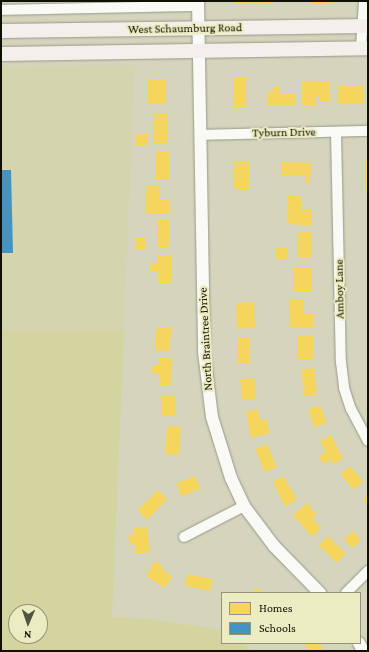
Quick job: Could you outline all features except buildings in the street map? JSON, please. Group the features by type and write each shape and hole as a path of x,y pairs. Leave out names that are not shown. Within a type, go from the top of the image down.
{"main road":[{"name":"West Schaumburg Road","path":"1,32 365,26"},
{"name":"West Schaumburg Road","path":"1,54 365,48"}],"street":[{"path":"364,1 365,48"},
{"path":"1,10 198,4"},
{"name":"North Braintree Drive","path":"198,4 197,50 206,387 221,450 244,506 274,546 319,592"},
{"name":"Tyburn Drive","path":"200,134 368,131"},
{"name":"Amboy Lane","path":"336,132 341,362 344,388 350,409 368,441"},
{"path":"184,537 244,506"},
{"path":"347,592 368,571"}],"shaded area":[{"path":"135,65 110,651 1,651 1,66"},
{"path":"124,331 112,617 152,619 221,630 221,644 245,644 252,651 1,651 1,332"}]}
